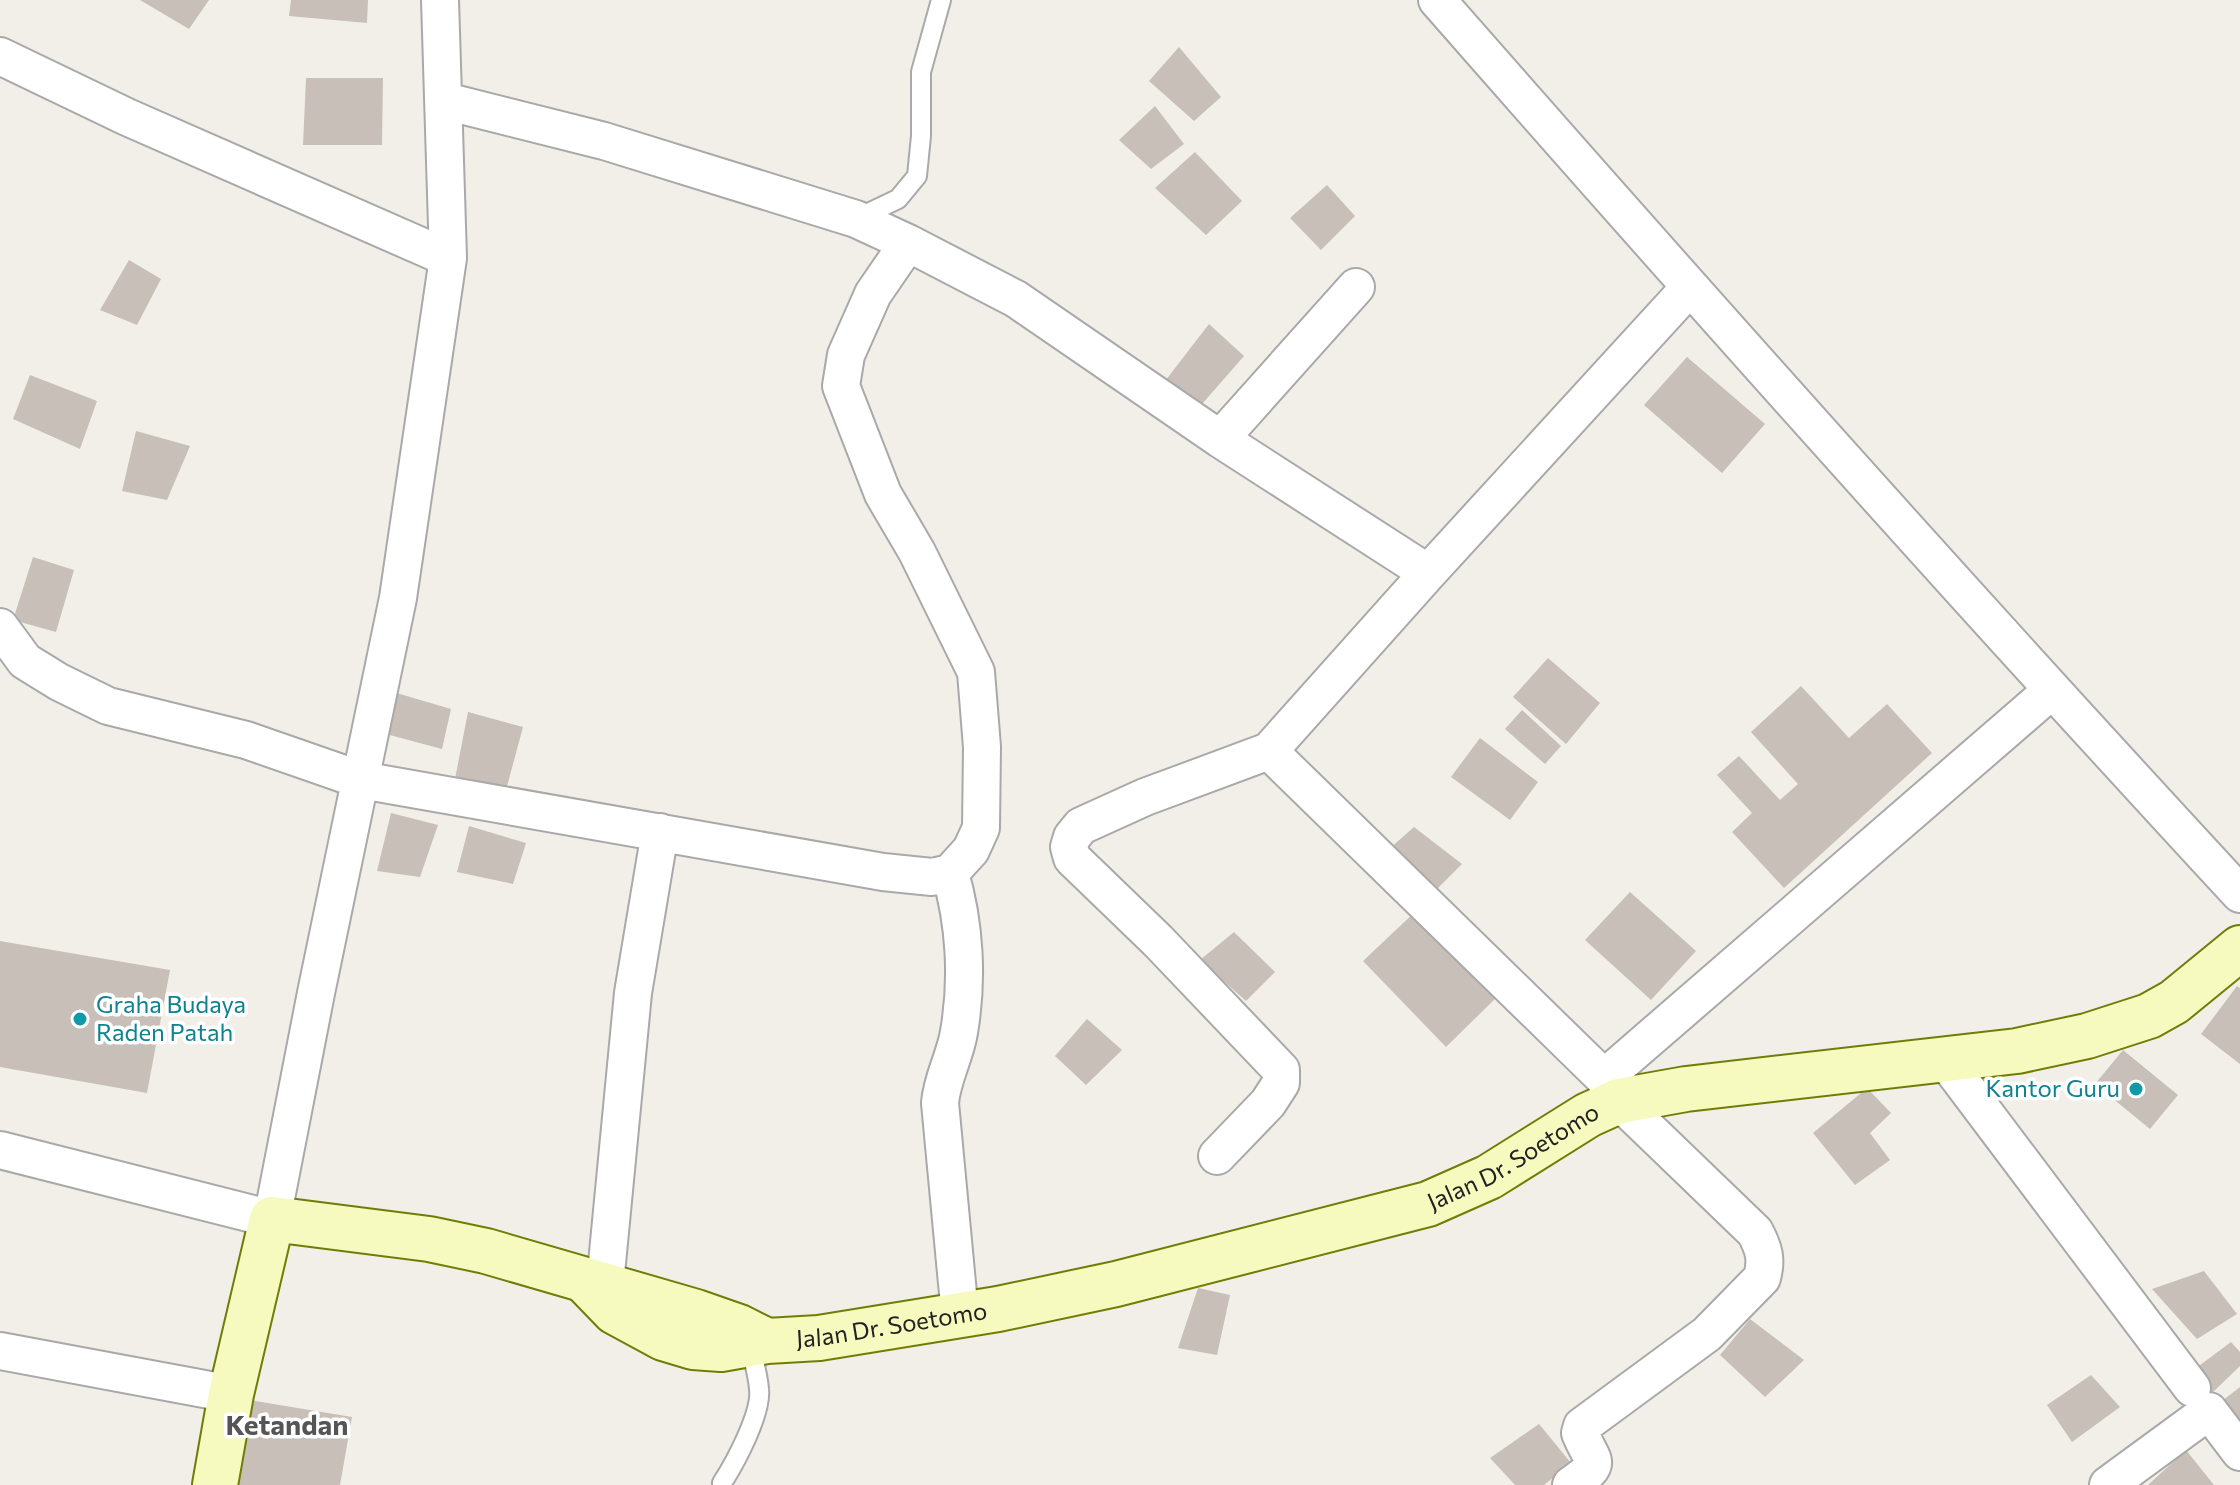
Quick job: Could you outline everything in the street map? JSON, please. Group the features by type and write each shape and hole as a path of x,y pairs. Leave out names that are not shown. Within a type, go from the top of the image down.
{"street":[{"path":"215,1485 231,1394 272,1219 398,598 448,258 440,0"},
{"path":"1437,0 1689,288 2051,691 2240,894"},
{"path":"0,56 127,117 448,258"},
{"path":"445,101 604,141 856,219 908,243 1016,299 1220,439 1428,573"},
{"path":"0,627 25,661 108,706 246,740 361,780 883,872 932,877 950,873 971,850 981,828 982,747 976,672 917,552 883,494 841,386 846,355 873,294 908,243"},
{"path":"1220,439 1356,287"},
{"path":"1217,1156 1268,1103 1281,1083 1281,1070 1158,941 1072,858 1069,847 1072,837 1081,826 1145,797 1269,751 1689,288"},
{"path":"1611,1090 2051,691"},
{"path":"1269,751 1755,1232 1765,1251 1762,1278 1747,1296 1707,1334 1582,1426 1580,1433 1594,1458 1594,1465 1571,1485"},
{"path":"595,1283 633,993 660,832"},
{"path":"950,873 958,901 963,958 959,1033 942,1084 940,1103 960,1315"},
{"name":"Jalan Dr. Soetomo","path":"272,1219 429,1239 486,1251 739,1327 759,1343 819,1338 960,1315 1116,1284 1428,1204 1489,1177 1588,1115 1611,1090 1686,1089 1945,1060 2017,1051 2087,1036 2127,1024 2174,1002 2240,948"},
{"path":"1945,1060 2192,1388"},
{"path":"0,1150 272,1219"},
{"path":"0,1351 231,1394"},
{"path":"2108,1485 2209,1411 2240,1452"}],"lane":[{"path":"856,219 898,199 917,176 921,136 921,72 941,0"},
{"path":"722,1483 749,1432 760,1392 759,1343"}],"building":[{"path":"140,0 209,0 189,29"},
{"path":"291,0 368,0 367,23 289,16"},
{"path":"1179,47 1221,97 1194,121 1149,81"},
{"path":"306,78 383,78 382,145 303,145"},
{"path":"1155,106 1184,144 1151,169 1119,140"},
{"path":"1195,152 1242,201 1206,235 1155,188"},
{"path":"1327,185 1355,216 1321,250 1290,218"},
{"path":"129,260 161,279 137,325 100,310"},
{"path":"1209,324 1244,356 1196,411 1162,385"},
{"path":"1687,357 1765,424 1722,473 1644,405"},
{"path":"30,375 97,401 80,449 13,419"},
{"path":"136,431 190,446 167,500 122,491"},
{"path":"33,557 74,570 56,632 13,620"},
{"path":"1548,658 1600,703 1566,744 1513,697"},
{"path":"1801,686 1849,738 1887,704 1932,753 1784,888 1732,832 1752,813 1717,775 1739,756 1780,800 1798,784 1751,732"},
{"path":"393,692 451,709 442,749 386,734"},
{"path":"1522,710 1561,746 1545,764 1505,729"},
{"path":"468,712 523,727 506,790 455,779"},
{"path":"1480,738 1538,782 1510,820 1451,777"},
{"path":"391,813 438,825 420,877 377,871"},
{"path":"469,826 526,843 513,884 457,872"},
{"path":"1414,827 1462,864 1431,895 1379,858"},
{"path":"1630,892 1696,951 1651,1000 1585,940"},
{"path":"1417,910 1500,994 1446,1047 1363,961"},
{"path":"1234,932 1275,972 1246,1001 1200,960"},
{"name":"Graha Budaya Raden Patah","path":"0,941 170,970 147,1093 0,1067"},
{"path":"2237,986 2240,988 2240,1064 2201,1034"},
{"path":"1087,1019 1122,1050 1086,1085 1055,1056"},
{"name":"Kantor Guru","path":"2123,1050 2178,1095 2150,1129 2095,1084"},
{"path":"1867,1088 1891,1113 1870,1133 1890,1160 1855,1185 1813,1133"},
{"path":"2204,1271 2237,1314 2197,1339 2152,1289"},
{"path":"1198,1288 1230,1295 1217,1355 1178,1348"},
{"path":"1750,1319 1804,1360 1765,1397 1720,1355"},
{"path":"2231,1342 2240,1352 2240,1366 2211,1394 2184,1377"},
{"path":"2091,1375 2120,1407 2072,1442 2047,1405"},
{"path":"2240,1387 2240,1425 2209,1411"},
{"path":"238,1398 352,1417 340,1485 224,1485"},
{"path":"1539,1424 1571,1463 1544,1485 1515,1485 1490,1458"},
{"path":"2186,1450 2214,1485 2148,1485"}],"place":[{"name":"Graha Budaya Raden Patah","path":"80,1019"},
{"name":"Kantor Guru","path":"2136,1089"}],"district":[{"name":"Ketandan","path":"287,1425"}]}
